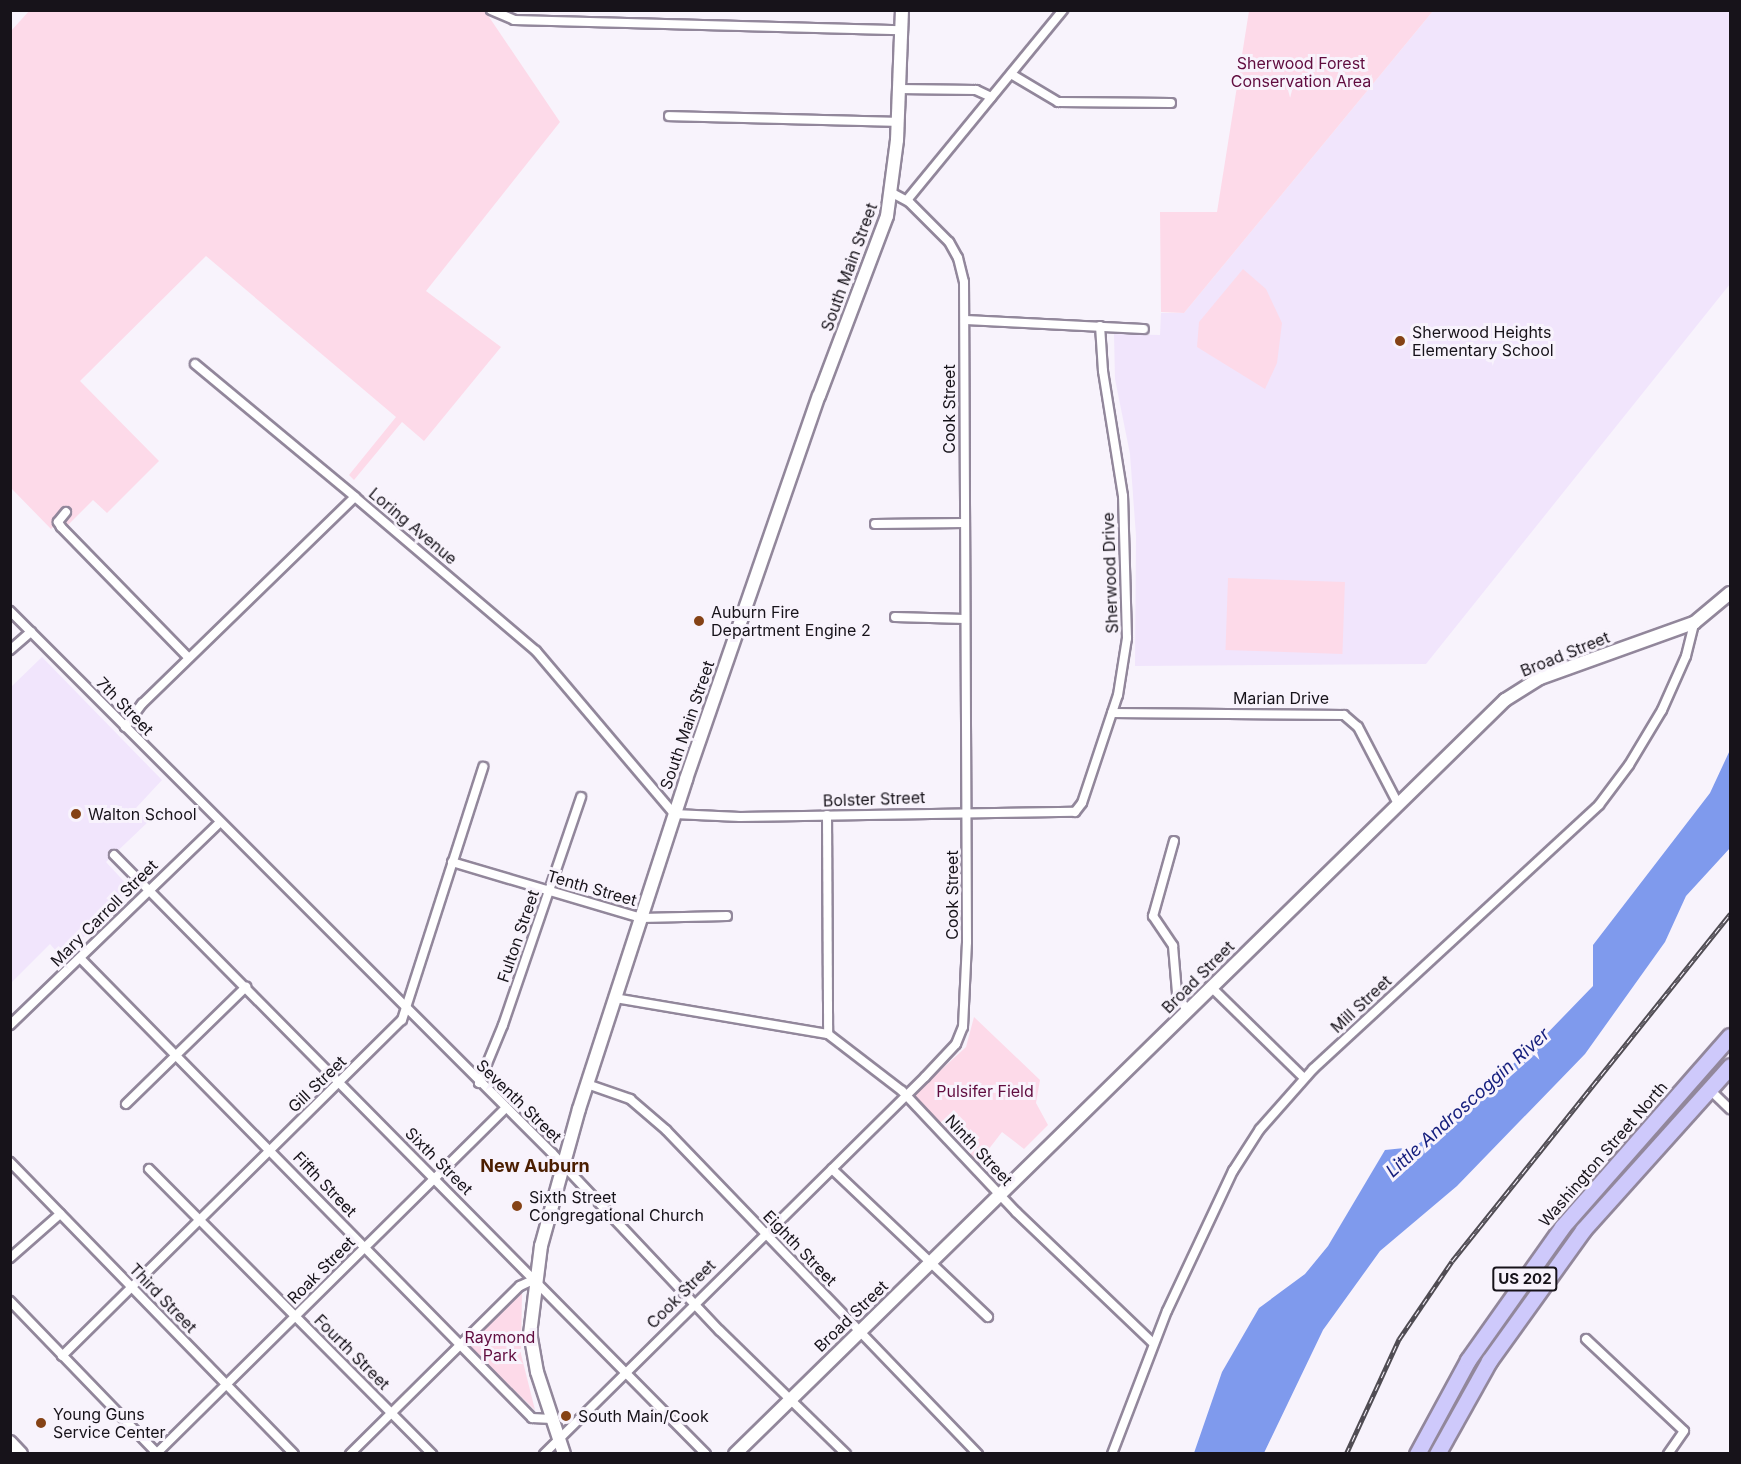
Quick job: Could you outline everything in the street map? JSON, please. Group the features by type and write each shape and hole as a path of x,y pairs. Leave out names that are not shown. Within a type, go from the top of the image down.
{"highway":[{"name":"Washington Street North","path":"1417,1454 1462,1370 1562,1227 1731,1036"},
{"name":"US 202","path":"1437,1454 1465,1398 1567,1251 1605,1203 1731,1066"}],"street":[{"name":"South Main Street","path":"564,1454 532,1350 535,1279 562,1166 674,814 819,396 875,253 892,193 898,122 902,10"},
{"path":"907,200 1063,10"},
{"path":"493,12 514,20 901,30"},
{"path":"1011,74 1058,102 1171,103"},
{"path":"899,89 976,90 991,97"},
{"path":"669,116 898,122"},
{"name":"Cook Street","path":"544,1454 907,1095 951,1049 963,1028 966,997 964,282 958,258 942,235 907,200 892,193"},
{"path":"965,320 1144,329"},
{"name":"Sherwood Drive","path":"1075,812 1082,803 1112,713 1126,656 1123,496 1103,371 1100,326"},
{"path":"195,364 355,497"},
{"name":"Loring Avenue","path":"124,727 142,704 355,497 536,651 674,814"},
{"path":"66,512 58,522 61,527 189,658"},
{"path":"876,524 964,523"},
{"name":"Broad Street","path":"735,1454 998,1193 1398,804 1463,737 1515,693 1540,678 1694,623 1731,593"},
{"name":"7th Street","path":"10,611 219,823"},
{"path":"895,617 965,619"},
{"name":"Mill Street","path":"1112,1454 1153,1343 1233,1171 1260,1129 1304,1078 1599,805 1629,765 1662,710 1686,656 1694,623"},
{"path":"10,650 31,632"},
{"name":"Marian Drive","path":"1112,713 1344,715 1358,727 1398,804"},
{"name":"Gill Street","path":"62,1356 399,1024 483,767"},
{"name":"Fulton Street","path":"479,1083 581,797"},
{"name":"Bolster Street","path":"674,814 1075,812"},
{"path":"827,815 828,1034"},
{"name":"Mary Carroll Street","path":"10,1025 219,823"},
{"name":"Seventh Street","path":"219,823 562,1166 789,1400 846,1454"},
{"path":"1174,841 1153,916 1173,946 1178,993 1187,1011"},
{"name":"Sixth Street","path":"114,855 706,1454"},
{"name":"Tenth Street","path":"452,862 641,918 727,916"},
{"name":"Fifth Street","path":"80,958 532,1418 552,1419"},
{"path":"126,1104 246,987"},
{"path":"1211,987 1304,1078"},
{"name":"Ninth Street","path":"615,998 828,1034 907,1095 998,1193 1153,1343"},
{"name":"Eighth Street","path":"587,1084 641,1107 978,1454"},
{"path":"1710,1089 1731,1109"},
{"name":"Roak Street","path":"158,1453 225,1383 296,1317 505,1109"},
{"name":"Third Street","path":"10,1162 294,1454"},
{"name":"Fourth Street","path":"149,1169 432,1454"},
{"path":"832,1169 988,1317"},
{"path":"10,1258 60,1214"},
{"path":"350,1454 520,1286 535,1279"},
{"path":"10,1301 158,1453"},
{"path":"1586,1339 1684,1431 1668,1454"},
{"path":"10,1442 21,1454"}],"shaded area":[{"name":"Sherwood Heights Elementary School","path":"1433,11 1730,11 1730,284 1426,664 1135,666 1136,536 1130,454 1115,379 1114,334 1160,335 1161,313 1184,313"},
{"name":"Walton School","path":"42,657 162,780 136,808 149,821 106,862 132,890 62,958 50,944 11,983 11,687"}],"green space":[{"path":"30,10 485,11 560,122 426,291 501,347 424,441 402,422 354,480 349,475 396,417 206,256 80,381 159,461 107,513 93,500 68,525 61,518 51,529 11,488 10,32"},
{"name":"Sherwood Forest Conservation Area","path":"1249,11 1433,11 1184,313 1161,312 1160,212 1217,212"},
{"path":"1243,269 1266,289 1282,323 1277,363 1265,389 1197,347 1199,322"},
{"path":"1228,578 1345,582 1342,654 1225,650"},
{"name":"Pulsifer Field","path":"974,1017 1040,1080 1036,1103 1048,1125 1024,1149 1002,1132 978,1163 916,1100 916,1093 966,1047"},
{"name":"Raymond Park","path":"522,1293 521,1354 535,1410 468,1346"}],"water":[{"name":"Little Androscoggin River","path":"1730,750 1730,848 1686,896 1665,942 1585,1054 1457,1186 1380,1251 1323,1330 1264,1453 1194,1453 1222,1372 1259,1308 1305,1274 1328,1246 1385,1150 1414,1147 1435,1132 1475,1094 1532,1049 1593,986 1593,945 1710,793"}],"railway":[{"path":"1346,1454 1399,1339 1452,1261 1730,914"}],"place":[{"name":"Sherwood Heights Elementary School","path":"1400,341"},
{"name":"Auburn Fire Department Engine 2","path":"699,621"},
{"name":"Walton School","path":"76,814"},
{"name":"Sixth Street Congregational Church","path":"517,1206"},
{"name":"South Main/Cook","path":"566,1416"},
{"name":"Young Guns Service Center","path":"41,1423"}],"district":[{"name":"New Auburn","path":"535,1166"}]}
